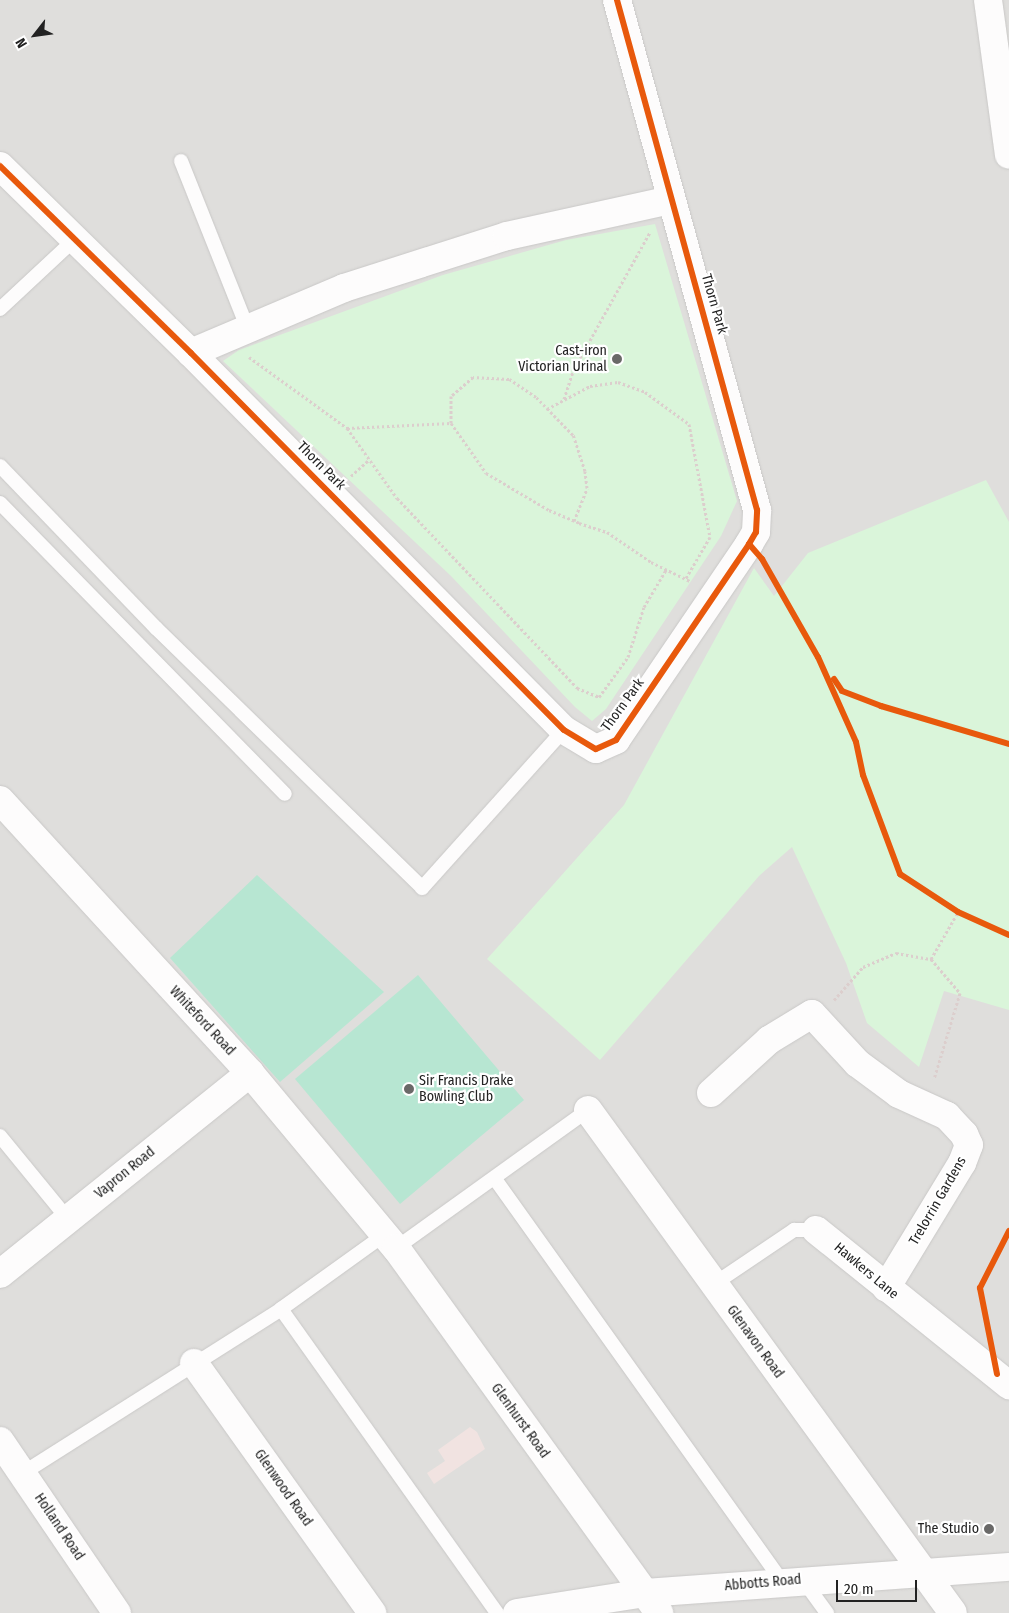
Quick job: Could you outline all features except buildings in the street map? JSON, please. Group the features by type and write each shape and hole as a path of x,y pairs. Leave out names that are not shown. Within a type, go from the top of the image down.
{"street":[{"name":"Thorn Park","path":"0,166 191,353 564,730 596,749 616,740 716,592 756,532 757,510 617,0"},
{"path":"988,0 1009,156"},
{"path":"191,353 248,342 344,288 507,236 671,200"},
{"name":"Whiteford Road","path":"0,800 250,1073 390,1242"},
{"path":"711,1093 790,1025 812,1014 817,1019"},
{"name":"Trelorrin Gardens","path":"817,1019 857,1063 899,1094 947,1116 969,1145 962,1163 886,1288"},
{"name":"Vapron Road","path":"0,1274 250,1073"},
{"name":"Glenavon Road","path":"588,1110 922,1574 953,1613"},
{"name":"Hawkers Lane","path":"816,1230 1009,1385"},
{"name":"Glenhurst Road","path":"390,1242 652,1603"},
{"name":"Glenwood Road","path":"194,1363 372,1613"},
{"name":"Holland Road","path":"0,1441 24,1473 117,1613"},
{"name":"Abbotts Road","path":"518,1613 652,1603 792,1581 1009,1567"}],"lane":[{"path":"181,161 248,342"},
{"path":"0,309 75,239"},
{"path":"0,466 156,628 422,888 564,730"},
{"path":"0,503 285,794"},
{"path":"24,1473 194,1363 494,1179 588,1110"},
{"path":"0,1136 68,1219"},
{"path":"494,1179 792,1581 827,1613"},
{"name":"Hawkers Lane","path":"714,1284 794,1230 816,1230"},
{"path":"281,1309 497,1613"}],"path":[{"path":"564,399 573,371 629,269 671,200"},
{"path":"248,342 347,428 397,498 577,688 599,697 628,657 644,607 666,570"},
{"path":"574,521 587,488 585,471 573,435 547,409 509,379 473,377 451,396 450,423 486,473 549,510 574,521 607,532 666,570 716,592"},
{"path":"547,409 590,386 618,382 645,392 689,424 710,537 686,578"},
{"path":"347,428 450,423"},
{"path":"949,906 966,916"},
{"path":"931,959 958,912"},
{"path":"817,1019 863,967 896,953 931,959 960,993 935,1078 921,1104"}],"shaded area":[{"path":"0,0 1009,0 1009,1613 0,1613"},
{"path":"470,1427 477,1432 485,1449 434,1484 427,1473 445,1461 438,1450"}],"green space":[{"path":"655,224 737,501 721,536 606,709 592,721 575,707 451,576 223,361 239,350 443,275 566,240"},
{"path":"986,480 1009,522 1009,1010 944,991 919,1067 867,1023 846,963 792,847 759,876 600,1060 487,959 624,805 754,568 774,596 808,553"},
{"path":"257,875 384,992 280,1082 170,958"},
{"name":"Sir Francis Drake Bowling Club","path":"418,975 524,1100 400,1204 295,1079"}],"cycle path":[{"path":"0,166 191,353 564,730 596,749 616,740 749,544 756,532 757,510 617,0"},
{"path":"749,544 762,559 818,657 856,742 863,775 900,874 958,912 1009,935"},
{"path":"834,679 842,691 881,706 1009,744"},
{"path":"997,1374 980,1288 1009,1231"}],"place":[{"name":"Cast-iron Victorian Urinal","path":"617,359"},
{"name":"Sir Francis Drake Bowling Club","path":"409,1089"},
{"name":"The Studio","path":"989,1529"}]}
